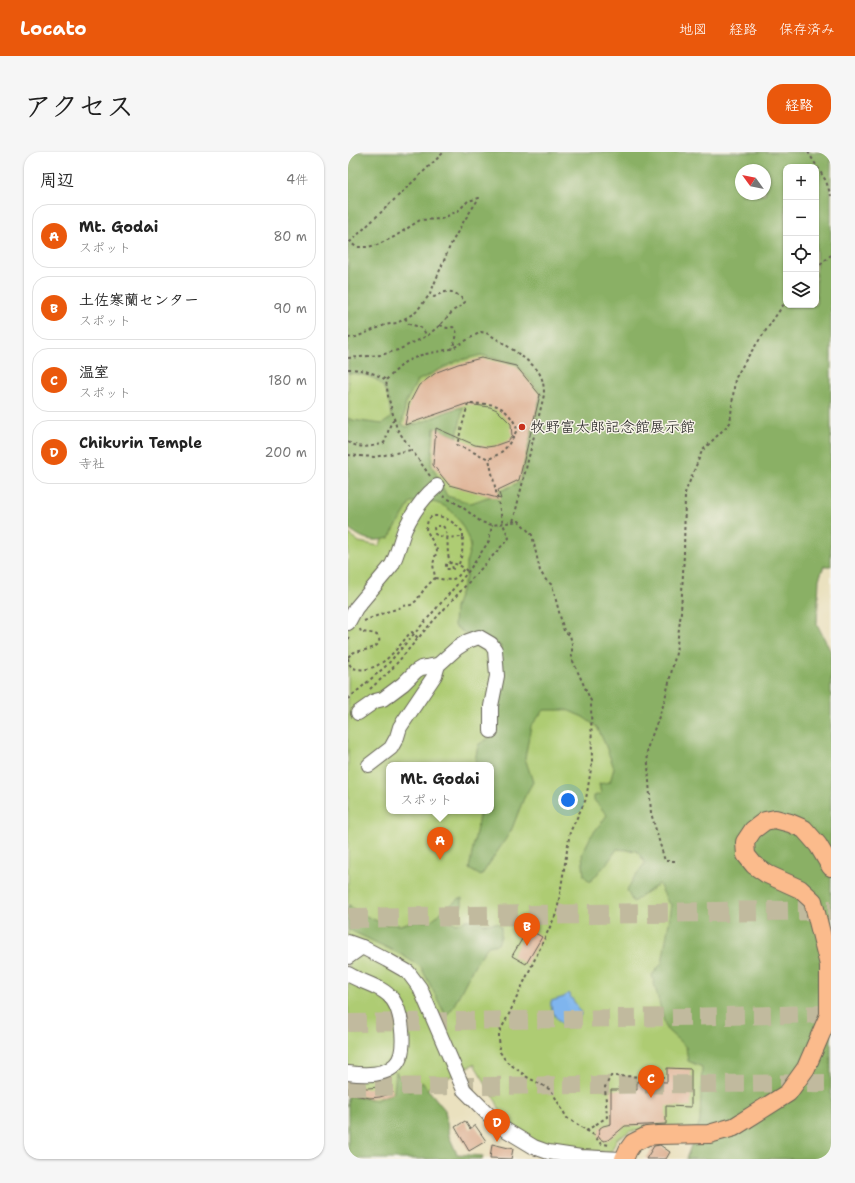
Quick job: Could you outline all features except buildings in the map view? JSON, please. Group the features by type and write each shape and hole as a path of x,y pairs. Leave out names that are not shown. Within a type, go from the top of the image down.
{"main road":[{"path":"624,1157 636,1141 650,1135 702,1135 729,1129 788,1093 806,1068 829,1015 829,965 813,900 800,889 767,874 754,866 746,855 745,842 753,830 765,822 775,819 790,823 804,829 818,845 831,868"}],"street":[{"path":"348,622 352,608 392,565 405,529 416,509 425,496 437,486"},
{"path":"358,714 393,692 416,671 421,668 438,664 468,640 479,637 490,644 495,650 497,676 491,706 492,730"},
{"path":"369,765 391,748 400,727 435,675 438,664"},
{"path":"348,942 362,947 408,972 420,988 464,1090 501,1126 534,1147 548,1152 581,1157 624,1157"},
{"path":"348,958 362,947"},
{"path":"348,974 379,989 392,1000 400,1018 402,1031 399,1060 395,1065 374,1074 348,1073"}],"path":[{"path":"348,338 356,337 385,325 397,323 416,312 430,294 450,246 479,198 468,201 464,207 458,211 441,219 420,220 394,237 377,245 367,247 356,246 350,242 444,152"},
{"path":"808,152 826,181 831,196"},
{"path":"819,266 831,255"},
{"path":"348,358 381,355 398,350 427,336 454,310 465,302 462,297 455,292 443,292 434,297 430,294"},
{"path":"676,862 665,861 651,814 647,749 664,703 676,653 681,612 685,492 702,451 730,423 735,379 747,358 783,305"},
{"path":"405,318 409,324 418,325 424,330 427,336"},
{"path":"440,325 447,328 456,328 457,332 451,349"},
{"path":"386,380 405,362 421,355 451,349 481,332 486,332 537,369 544,384 544,395 514,522"},
{"path":"348,369 358,369 379,375 386,380 388,396 397,429 411,450 374,457 348,455"},
{"path":"468,404 496,405 515,422 517,430 509,444 502,452 489,459 457,445 468,404"},
{"path":"348,442 362,447 384,443 387,437 389,425 394,419"},
{"path":"368,690 391,670 508,538 503,524 489,459"},
{"path":"418,638 412,632 409,634 392,655 374,668 368,670 353,669 350,666 348,658 356,652 374,647 378,642 378,636 361,632 359,630 364,621 403,606 411,605 435,578 433,564 438,550 426,529 428,520 432,516 443,517 463,532 462,554 458,564"},
{"path":"348,699 387,665 468,572 488,542 492,525 520,521 532,535 540,570 546,580 552,585 564,630 570,635 572,644 572,659 591,701 592,763 586,799 570,832 557,912 499,1033 500,1052 506,1061 527,1077 551,1090 568,1118 594,1135 603,1144 610,1144 624,1157"},
{"path":"463,537 447,537 439,537 435,534 434,528 436,526 443,526 447,537 450,559 452,563 458,564 468,572"},
{"path":"435,578 454,579 460,576 464,568"},
{"path":"586,1131 607,1117 605,1087 611,1076 664,1076"}],"green space":[{"path":"348,152 831,152 831,566 824,566 819,579 817,624 831,652 831,1159 686,1159 700,1121 702,1067 688,1061 686,1047 666,1029 652,975 662,963 672,905 668,902 659,884 633,902 627,891 633,879 645,863 637,851 617,849 608,862 590,882 584,876 582,854 591,836 607,815 594,800 594,796 601,794 599,784 610,782 614,768 597,727 583,717 567,710 544,710 531,726 525,758 533,782 524,798 511,831 481,876 469,869 479,814 494,814 494,762 475,761 478,745 495,734 492,682 501,646 471,637 454,626 455,607 466,577 466,563 471,545 458,518 448,508 430,501 411,502 389,538 377,540 367,539 348,528 348,418 352,420 382,424 391,418 390,406 384,388 376,380 367,376 348,373","holes":["481,355 516,364 541,393 520,482 471,503 447,496 431,464 434,428 457,437 463,407 451,410 407,427 402,425 406,402 417,381 457,361"]},
{"path":"348,244 536,352 648,728 718,1128 631,1131 617,1139 611,1152 583,1151 533,1144 505,1121 493,1095 474,1064 415,1095 348,1106 348,533 359,542 379,546 397,510 348,478"},
{"path":"462,898 462,905 452,921 456,924 467,920 476,919 483,924 497,923 501,926 501,936 498,944 488,946 474,966 452,1009 446,1016 421,967 402,955 348,930 348,906 350,905 355,911 384,924 401,925 413,921 430,921 457,900"},
{"path":"396,1072 409,1092 422,1082 445,1110 449,1136 457,1154 483,1156 482,1159 348,1159 348,1096 376,1100 394,1092"}],"water":[{"path":"568,993 582,1013 574,1024 568,1027 555,1017 551,1001 564,997"}],"tunnel":[{"path":"348,918 831,910"},
{"path":"348,1023 831,1014"},
{"path":"348,1087 831,1083"}],"place":[{"name":"牧野富太郎記念館展示館","path":"522,427"},
{"name":"Mt. Godai","path":"440,860"},
{"name":"土佐寒蘭センター","path":"527,946"},
{"name":"温室","path":"651,1098"},
{"name":"Chikurin Temple","path":"497,1142"}]}
